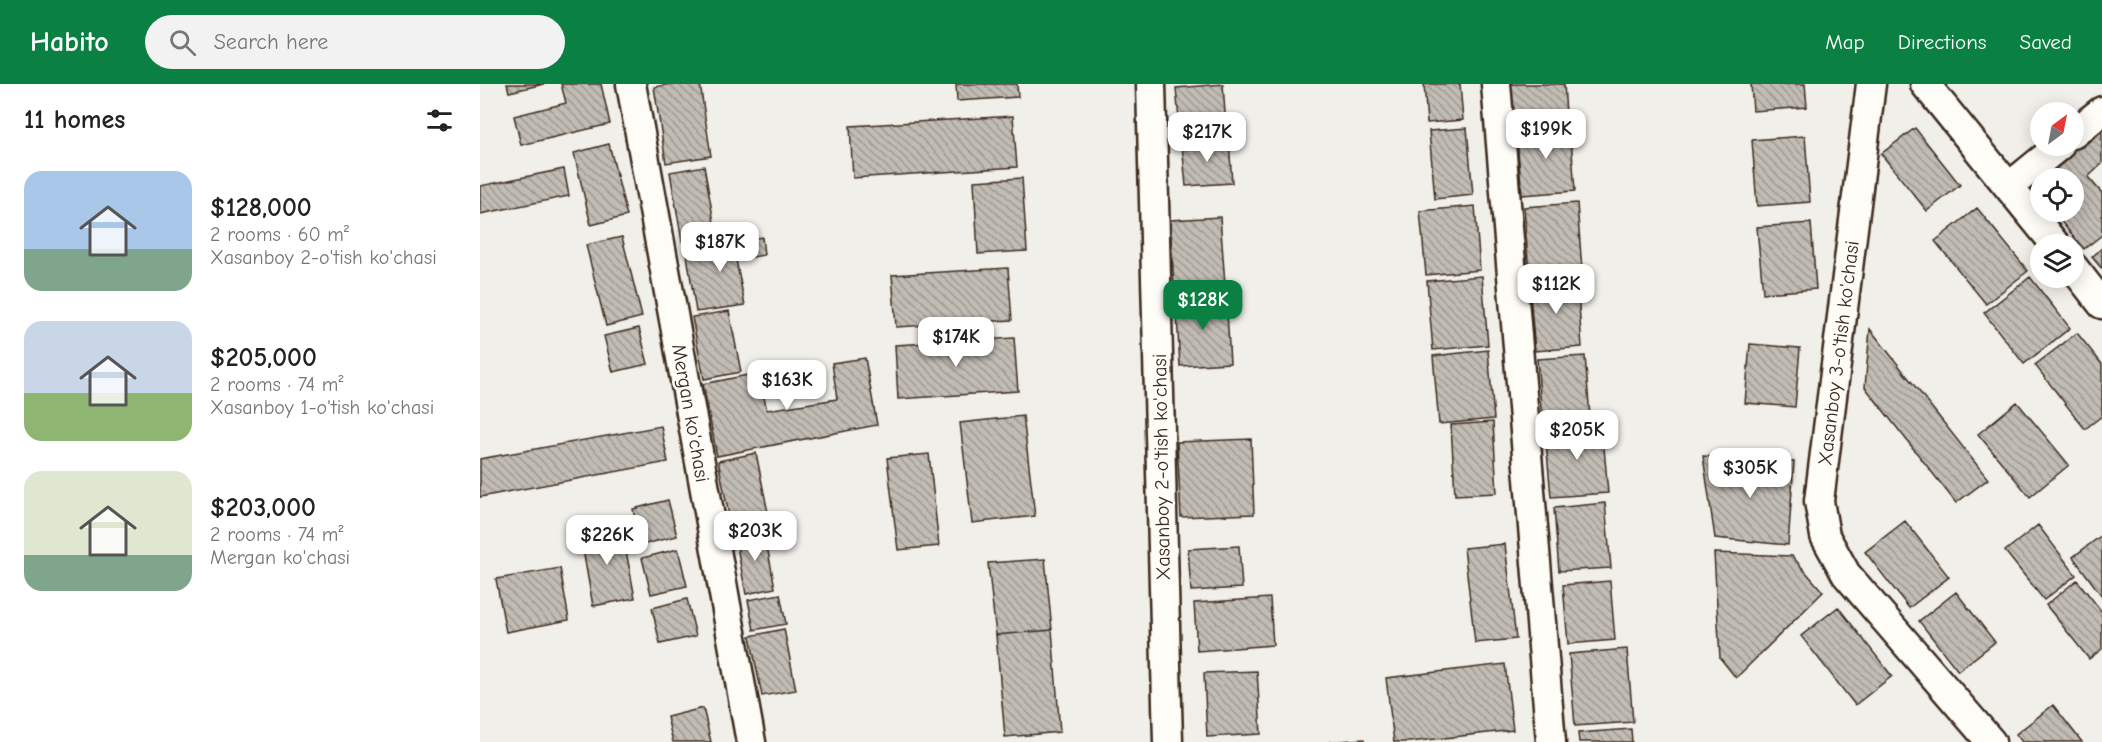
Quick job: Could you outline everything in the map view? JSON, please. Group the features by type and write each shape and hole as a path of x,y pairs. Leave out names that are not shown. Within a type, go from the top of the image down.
{"street":[{"name":"Mergan ko'chasi","path":"631,84 751,742"},
{"name":"Xasanboy 2-o'tish ko'chasi","path":"1151,84 1168,742"},
{"path":"1496,84 1551,742"},
{"name":"Xasanboy 3-o'tish ko'chasi","path":"1872,84 1819,501 1825,536 1846,574 1991,742"},
{"path":"1925,84 2047,234"},
{"path":"2084,125 2102,111"},
{"path":"2010,186 2047,156"},
{"path":"2084,281 2102,304"}],"building":[{"path":"507,84 544,84 509,92"},
{"path":"561,84 601,84 610,124 521,145 514,116 566,103"},
{"path":"671,84 700,84 711,156 666,163 654,87"},
{"path":"956,84 1017,84 1018,97 957,101"},
{"path":"1223,84 1226,127 1180,130 1176,88"},
{"path":"1424,84 1460,84 1463,120 1427,123"},
{"path":"1510,84 1564,84 1566,114 1513,118"},
{"path":"1751,84 1805,84 1807,107 1753,111"},
{"path":"1013,116 1017,167 853,178 850,126"},
{"path":"1570,125 1575,191 1522,195 1516,129"},
{"path":"2096,127 2102,133 2102,164 2088,177 2102,193 2102,235 2084,249 2084,234 2071,234 2061,222 2084,222 2084,168 2047,168 2061,156 2084,156 2084,137"},
{"path":"1467,128 1473,195 1435,199 1429,131"},
{"path":"1915,128 1960,185 1927,211 1881,154"},
{"path":"1805,136 1810,202 1757,206 1752,140"},
{"path":"1229,141 1232,183 1186,186 1182,144"},
{"path":"609,144 627,216 591,225 574,153"},
{"path":"704,166 716,234 682,241 670,172"},
{"path":"564,169 569,196 480,214 480,186"},
{"path":"1022,178 1027,251 978,254 974,181"},
{"path":"1577,203 1582,270 1529,274 1524,207"},
{"path":"1475,206 1480,270 1426,275 1420,211"},
{"path":"1977,208 2028,271 1986,304 1935,241"},
{"path":"1220,217 1225,284 1174,287 1170,220"},
{"path":"1811,223 1816,289 1763,293 1757,227"},
{"path":"622,237 642,317 606,326 586,245"},
{"path":"762,237 764,255 736,260 745,305 696,312 686,249"},
{"path":"2102,248 2102,269 2092,257"},
{"path":"1008,268 1012,320 896,327 892,275"},
{"path":"1482,276 1488,345 1433,350 1427,281"},
{"path":"2030,277 2030,288 2039,288 2070,328 2024,364 1984,313"},
{"path":"1577,279 1582,347 1535,351 1529,283"},
{"path":"1226,296 1230,363 1180,366 1176,299"},
{"path":"729,311 741,372 704,379 692,317"},
{"path":"639,328 648,364 613,372 604,336"},
{"path":"1870,329 1988,479 1956,503 1865,387"},
{"path":"2077,333 2102,364 2102,416 2085,429 2035,365"},
{"path":"1014,338 1018,391 898,399 895,345"},
{"path":"1750,344 1800,348 1795,407 1745,403"},
{"path":"1488,350 1494,419 1439,424 1433,356"},
{"path":"1585,356 1590,416 1542,420 1537,359"},
{"path":"865,358 877,425 717,456 703,384 758,373 767,410 837,399 832,363"},
{"path":"2017,402 2069,465 2030,497 1978,434"},
{"path":"1023,416 1035,516 972,523 960,423"},
{"path":"1493,422 1497,493 1455,495 1451,425"},
{"path":"1602,425 1608,493 1551,497 1545,430"},
{"path":"661,426 668,462 480,497 480,459"},
{"path":"1251,439 1254,514 1181,517 1177,442"},
{"path":"756,453 770,523 732,530 718,461"},
{"path":"929,454 939,546 898,550 887,458"},
{"path":"1703,456 1794,462 1788,545 1715,538"},
{"path":"668,500 677,536 641,545 633,509"},
{"path":"1605,503 1611,568 1559,571 1554,508"},
{"path":"1905,521 1949,577 1909,608 1865,552"},
{"path":"621,525 635,598 593,606 580,533"},
{"path":"2038,525 2076,575 2044,600 2005,551"},
{"path":"764,530 775,588 746,594 735,536"},
{"path":"2102,535 2102,596 2073,557"},
{"path":"1505,544 1516,639 1475,643 1464,548"},
{"path":"1239,546 1242,588 1191,591 1188,549"},
{"path":"678,549 687,586 651,594 642,558"},
{"path":"1714,553 1792,556 1823,592 1736,678 1720,658"},
{"path":"1045,559 1052,630 996,635 988,563"},
{"path":"560,568 569,620 506,632 496,579"},
{"path":"2077,580 2102,612 2102,649 2089,659 2046,605"},
{"path":"1610,581 1615,640 1568,644 1563,585"},
{"path":"1956,592 1995,642 1958,671 1919,621"},
{"path":"780,594 786,624 754,630 748,600"},
{"path":"1270,598 1273,645 1197,651 1194,603"},
{"path":"687,599 696,636 660,644 652,608"},
{"path":"1838,607 1892,676 1855,705 1801,636"},
{"path":"784,629 796,690 762,696 750,636"},
{"path":"1052,630 1060,732 1005,737 996,635"},
{"path":"1627,649 1633,722 1575,726 1569,654"},
{"path":"1505,664 1513,730 1394,742 1386,678"},
{"path":"1257,671 1261,734 1207,737 1204,673"},
{"path":"2053,705 2082,742 2022,742 2016,734"},
{"path":"703,708 711,742 673,742 667,717"},
{"path":"1631,729 1632,742 1579,742 1578,733"},
{"path":"1364,739 1364,742 1329,742"}]}
